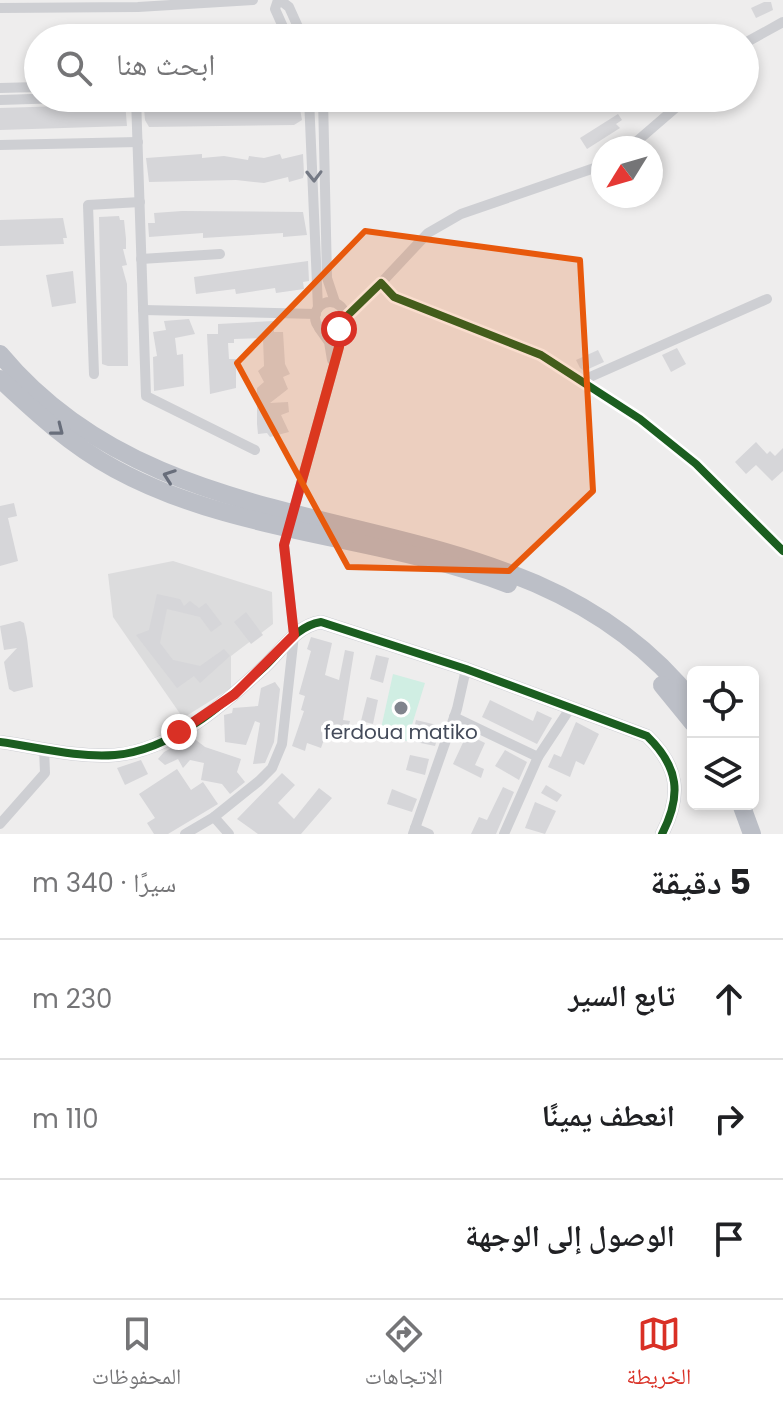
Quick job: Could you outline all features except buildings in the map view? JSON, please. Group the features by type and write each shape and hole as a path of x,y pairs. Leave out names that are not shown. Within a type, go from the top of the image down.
{"highway":[{"path":"0,354 43,398 78,426 158,472 233,499 447,552 556,591 629,637 687,696"},
{"path":"0,379 74,443 114,469 150,486 238,515 489,578 548,600 617,644 651,672 687,716"},
{"path":"743,810 752,834"},
{"path":"755,810 764,834"}],"street":[{"path":"0,8 253,0"},
{"path":"282,24 275,9 279,0 289,7 297,24"},
{"path":"759,35 783,22"},
{"path":"0,88 24,87"},
{"path":"0,100 24,99"},
{"path":"137,112 146,396 255,450"},
{"path":"310,112 317,316 331,350 329,377"},
{"path":"323,112 327,278 335,302 343,308 346,317"},
{"path":"643,136 671,112"},
{"path":"0,145 138,142"},
{"path":"185,834 214,817 259,781 277,758 282,744 294,635 284,545 339,347 339,329 346,317 440,225 461,214 591,169"},
{"path":"94,374 88,205 140,202"},
{"path":"141,259 220,254"},
{"path":"381,283 394,297 541,355 581,381 665,438 783,551"},
{"path":"581,381 767,299"},
{"path":"317,316 326,302 335,302"},
{"path":"143,310 317,316"},
{"path":"317,316 326,332 339,329"},
{"path":"0,742 94,755 118,755 179,732 235,694 294,635 321,622 466,669 647,736 671,767 676,791 674,810 662,834"},
{"path":"429,834 414,831 454,717 466,669"},
{"path":"504,834 538,757 571,707"},
{"path":"454,717 538,757"},
{"path":"0,824 45,773 44,748"},
{"path":"214,817 229,834"}],"highlighted area":[{"path":"365,231 580,260 593,491 509,571 348,567 237,363"}],"shaded area":[{"path":"173,561 272,592 273,624 231,656 231,688 183,718 113,617 108,574"}],"green space":[{"name":"ferdoua matiko","path":"393,674 425,683 407,741 380,733"}],"cycle path":[{"path":"346,317 381,283 394,297 541,355 640,419 696,464 783,551"},
{"path":"0,742 101,756 136,751 157,744 215,709 265,666 297,633 321,622 466,669 647,736 666,759 674,782 673,807 662,834"}],"place":[{"name":"ferdoua matiko","path":"401,708"}],"route":[{"path":"179,732 235,694 294,635 284,545 339,347 339,329"}]}
